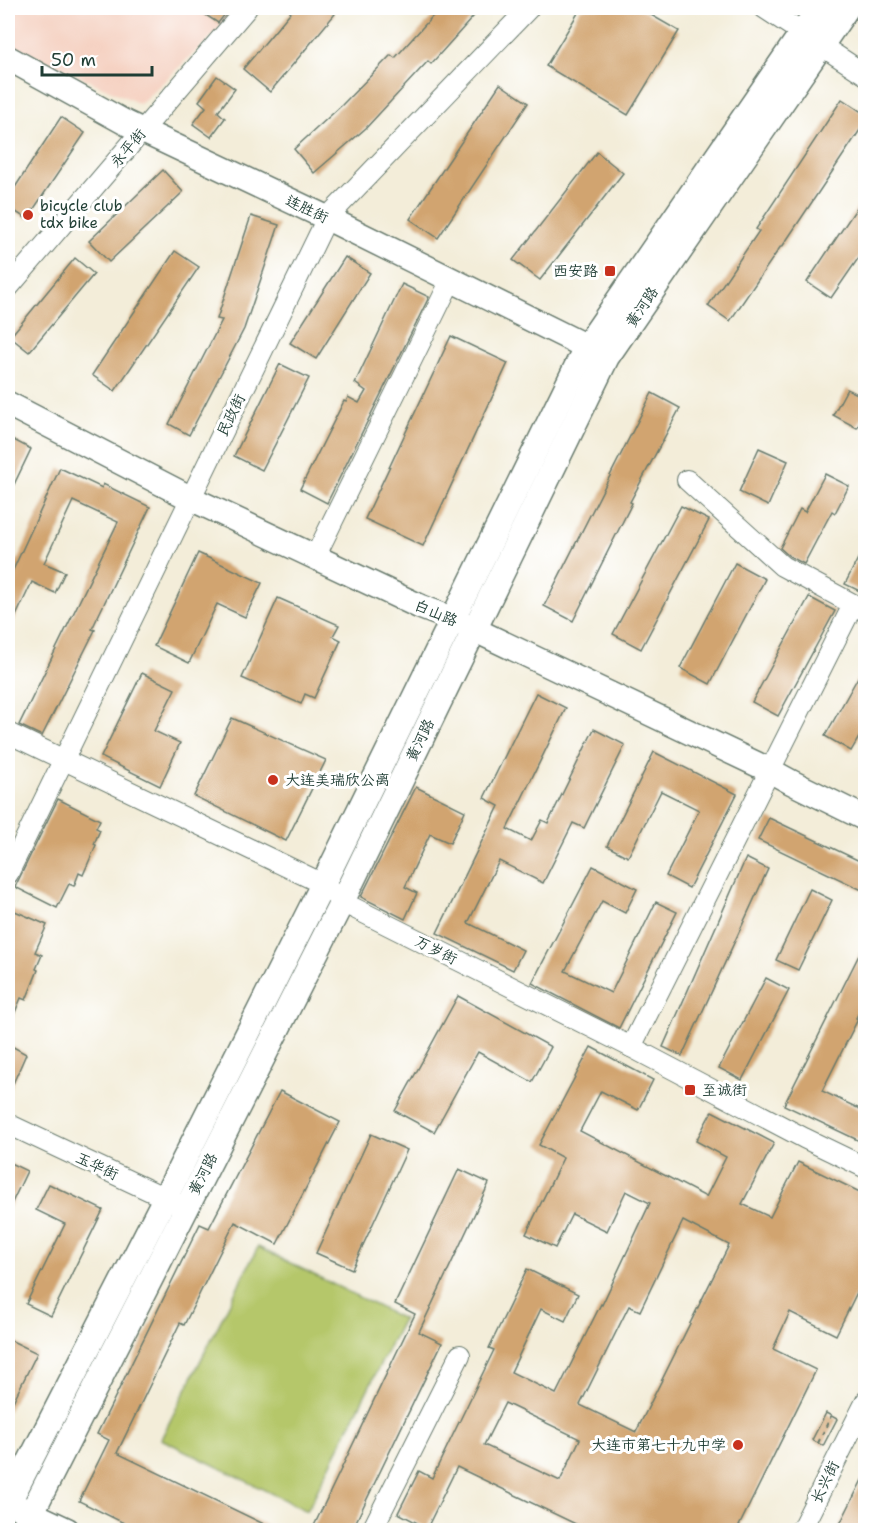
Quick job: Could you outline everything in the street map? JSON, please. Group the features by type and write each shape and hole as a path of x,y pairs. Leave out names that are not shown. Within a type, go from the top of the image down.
{"main road":[{"name":"黄河路","path":"8,1507 323,884 463,624 608,357 812,39 819,8"},
{"name":"黄河路","path":"25,1526 342,902 586,347 812,39 847,8"},
{"name":"连胜街","path":"8,58 116,117 608,357"},
{"name":"白山路","path":"8,404 190,498 421,607 463,624 769,770 866,819"},
{"path":"8,1507 25,1526 67,1530"}],"street":[{"name":"永平街","path":"8,288 247,8"},
{"name":"民政街","path":"8,874 327,218 530,8"},
{"path":"764,8 866,75"},
{"path":"315,557 451,280"},
{"path":"631,1047 769,770 859,608 782,566 687,480"},
{"name":"万岁街","path":"8,734 323,884 342,902 866,1168"},
{"name":"玉华街","path":"8,1124 186,1208"},
{"path":"372,1530 460,1354"},
{"name":"长兴街","path":"801,1530 866,1401"}],"path":[{"path":"818,1443 831,1416"}],"shaded area":[{"path":"8,8 236,8 212,36 140,104 8,44"}],"green space":[{"path":"258,1247 403,1319 307,1511 161,1439"}],"building":[{"path":"195,8 230,8 218,23"},
{"path":"294,8 327,8 335,14 270,92 243,69"},
{"path":"440,8 481,8 431,64 428,61 366,128 314,173 294,149 342,105 391,55 395,58"},
{"path":"581,8 639,8 679,31 628,115 546,66"},
{"path":"217,76 235,89 218,112 225,118 211,137 193,124 206,107 199,101"},
{"path":"500,84 528,103 438,238 410,219"},
{"path":"842,99 866,115 866,121 730,321 708,306 759,231 756,229"},
{"path":"61,117 85,133 27,219 8,207 8,198"},
{"path":"597,152 623,173 540,280 513,260"},
{"path":"163,170 183,192 109,262 89,241"},
{"path":"866,194 866,247 831,298 807,282"},
{"path":"251,216 279,225 244,329 189,435 169,424 222,320 217,319"},
{"path":"175,251 199,267 115,391 92,375"},
{"path":"345,257 370,273 316,359 290,343"},
{"path":"75,258 94,274 29,352 10,337"},
{"path":"402,284 429,297 327,503 300,489 344,401 346,402 348,397 359,403 366,391 355,383"},
{"path":"451,336 508,363 423,546 365,519"},
{"path":"280,364 309,378 262,470 234,456"},
{"path":"847,389 866,398 866,411 857,428 833,415"},
{"path":"652,393 680,408 630,502 632,503 573,621 544,606"},
{"path":"8,437 31,449 8,497"},
{"path":"759,448 788,461 768,506 739,492"},
{"path":"60,468 102,488 103,484 150,507 92,629 95,630 42,736 19,725 118,522 73,501 44,563 65,572 55,593 32,582 8,633 8,581"},
{"path":"825,474 849,486 835,513 832,511 804,564 780,548 800,509 805,512"},
{"path":"681,506 709,520 641,649 613,634"},
{"path":"866,543 866,594 845,584"},
{"path":"198,553 262,583 245,617 217,604 189,663 154,646"},
{"path":"735,563 765,579 710,684 680,668"},
{"path":"809,597 835,611 778,716 752,702"},
{"path":"278,598 339,625 333,636 341,640 314,698 305,694 301,704 242,678"},
{"path":"866,663 866,725 851,751 825,736"},
{"path":"142,673 175,689 154,731 180,743 160,786 101,757"},
{"path":"536,693 566,708 507,829 531,841 542,820 548,823 594,729 625,745 584,828 573,823 543,883 499,861 468,923 523,950 513,970 437,933 499,806 484,798"},
{"path":"232,718 326,760 286,841 194,796"},
{"path":"654,752 737,794 689,888 666,876 699,810 661,791 628,857 607,846"},
{"path":"416,787 465,811 450,843 430,834 405,887 417,893 405,919 361,897"},
{"path":"58,799 100,820 96,828 100,830 83,875 79,873 74,886 69,884 57,908 15,887"},
{"path":"769,818 866,864 866,883 862,890 758,840"},
{"path":"746,858 768,869 682,1056 663,1047"},
{"path":"593,866 637,889 625,913 602,901 565,971 611,993 656,902 677,912 619,1028 532,983"},
{"path":"810,889 832,900 798,970 776,960"},
{"path":"8,908 47,925 35,952 42,955 36,969 38,970 26,1000 21,998 8,1029"},
{"path":"866,941 866,999 822,1091 866,1112 866,1144 784,1105"},
{"path":"766,978 789,990 742,1080 719,1068"},
{"path":"458,996 551,1047 532,1082 478,1052 434,1132 395,1111"},
{"path":"8,1044 26,1054 8,1095"},
{"path":"591,1047 653,1080 638,1110 601,1091 580,1131 706,1197 726,1157 696,1141 712,1111 774,1143 742,1204 770,1217 798,1162 866,1195 866,1274 836,1335 790,1312 773,1349 816,1370 737,1530 588,1530 457,1467 427,1528 398,1513 419,1471 432,1478 494,1350 489,1348 527,1269 578,1294 565,1321 541,1309 511,1372 556,1394 602,1305 650,1203 626,1191 607,1231 572,1214 555,1248 526,1234 563,1158 539,1145","holes":["683,1221 729,1245 636,1432 580,1405 629,1306 640,1311","505,1403 580,1439 560,1481 484,1445"]},
{"path":"280,1091 340,1122 277,1244 235,1222 184,1325 180,1323 117,1453 276,1530 138,1530 79,1501 109,1440 97,1434 200,1224 209,1228"},
{"path":"371,1134 407,1150 352,1269 316,1253"},
{"path":"8,1162 27,1171 8,1211"},
{"path":"459,1169 489,1183 419,1332 442,1343 352,1530 312,1530 415,1314 395,1304"},
{"path":"49,1184 103,1210 51,1316 26,1304 65,1224 36,1210"},
{"path":"8,1339 37,1353 8,1412"},
{"path":"826,1413 837,1419 823,1446 812,1440"},
{"path":"866,1472 866,1530 837,1530"}],"place":[{"name":"bicycle club tdx bike","path":"28,215"},
{"name":"西安路","path":"610,271"},
{"name":"大连美瑞欣公离","path":"273,780"},
{"name":"至诚街","path":"690,1090"},
{"name":"大连市第七十九中学","path":"738,1445"}]}
